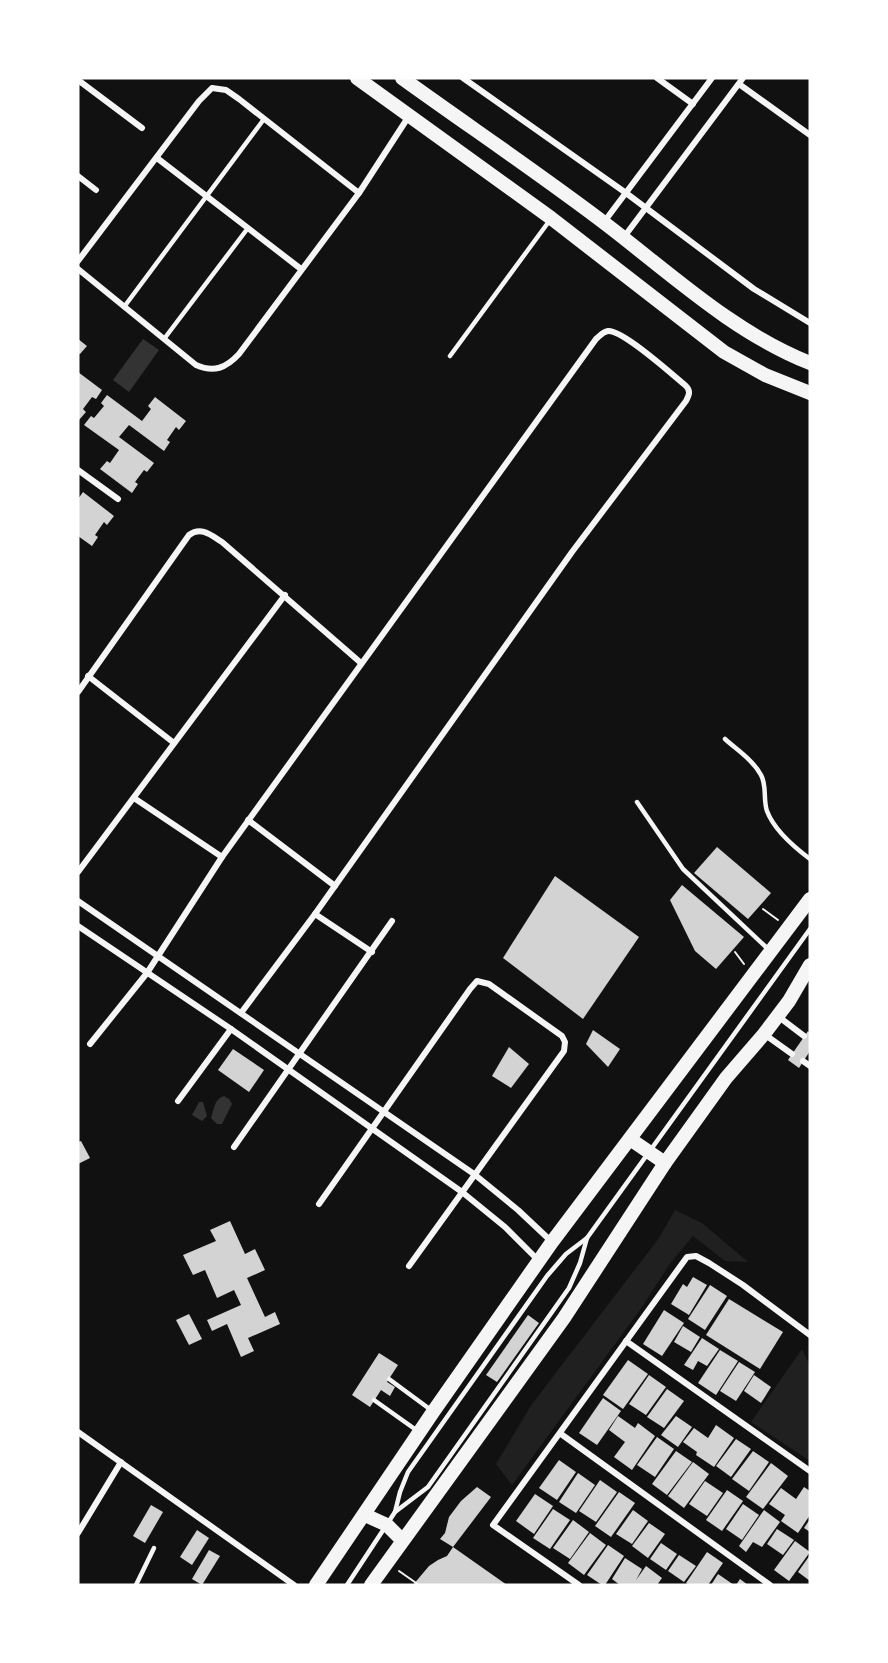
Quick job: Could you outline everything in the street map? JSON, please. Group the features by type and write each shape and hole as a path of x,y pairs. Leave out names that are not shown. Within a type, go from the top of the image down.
{"main road":[{"path":"357,78 551,218 724,352 765,375 810,393"},
{"path":"402,78 604,223 750,333 784,353 810,363"},
{"path":"316,1585 419,1432 552,1242 810,899"},
{"path":"371,1585 564,1318 665,1162 726,1078 764,1034 810,965"},
{"path":"630,1139 648,1153 665,1162"},
{"path":"365,1515 387,1525 402,1540"}],"street":[{"path":"463,78 626,193 754,289 810,323"},
{"path":"657,78 693,104"},
{"path":"604,223 712,78"},
{"path":"78,80 141,128"},
{"path":"624,238 741,81 810,135"},
{"path":"78,261 199,101 212,88 226,90 358,193"},
{"path":"78,269 196,366 213,370 226,367 239,354 358,193 409,116"},
{"path":"157,158 301,269"},
{"path":"78,176 96,190"},
{"path":"90,1044 147,973 248,820 603,333 614,332 623,337 689,389 689,394 680,410 572,552 315,914 241,1013"},
{"path":"78,470 118,499"},
{"path":"78,692 189,535 197,531 217,538 361,663"},
{"path":"78,873 285,596"},
{"path":"88,676 174,743"},
{"path":"134,798 222,857"},
{"path":"248,820 335,886"},
{"path":"78,901 474,1174 552,1242"},
{"path":"315,914 372,952"},
{"path":"234,1147 392,921"},
{"path":"78,926 231,1029 462,1192 506,1227 539,1261"},
{"path":"319,1204 470,988 477,981 489,984 562,1036 565,1042 564,1051 409,1266"},
{"path":"777,1016 804,1036"},
{"path":"178,1101 231,1029"},
{"path":"764,1034 792,1054"},
{"path":"803,1061 810,1066"},
{"path":"579,1585 494,1525 683,1261 691,1255 709,1263 743,1285 810,1335"},
{"path":"626,1341 810,1471"},
{"path":"78,1432 294,1585"},
{"path":"561,1434 770,1585"},
{"path":"78,1533 121,1462"}],"lane":[{"path":"124,307 264,119"},
{"path":"450,356 551,218"},
{"path":"164,339 248,228"},
{"path":"725,739 755,765 763,777 767,810 772,819 792,843 810,859"},
{"path":"637,802 683,869 771,951"},
{"path":"347,1585 395,1512 408,1472 547,1276 566,1254 587,1238 810,929"},
{"path":"395,1512 428,1487 563,1297 580,1263 587,1238"},
{"path":"389,1379 433,1412"},
{"path":"374,1400 419,1432"},
{"path":"136,1585 154,1548"}],"path":[{"path":"763,909 789,927"},
{"path":"387,1563 418,1585"}],"shaded area":[{"path":"143,339 159,350 129,392 113,380"},
{"path":"224,1096 232,1104 222,1124 217,1124 211,1118 216,1102"},
{"path":"199,1102 203,1102 207,1116 202,1121 192,1115"},
{"path":"675,1210 702,1223 748,1262 725,1261 693,1236 669,1265 640,1310 512,1485 496,1464 532,1404 659,1238"},
{"path":"802,1349 810,1366 810,1461 751,1422"}],"building":[{"path":"78,339 87,346 80,354 78,353"},
{"path":"78,372 102,390 96,399 92,397 83,409 86,412 79,420"},
{"path":"107,395 142,421 151,409 148,406 155,397 186,421 179,430 176,427 167,440 170,442 164,451 129,425 119,437 154,463 147,472 144,470 135,482 138,484 132,493 100,469 107,461 110,463 119,450 84,425 91,416 94,418 104,406 101,403"},
{"path":"83,492 114,516 107,525 104,522 95,535 98,537 92,546 78,536 78,499"},
{"path":"717,847 771,893 748,919 694,873"},
{"path":"555,876 639,937 583,1019 503,958"},
{"path":"682,885 744,937 716,969 695,951 670,900"},
{"path":"593,1030 620,1049 608,1067 586,1044"},
{"path":"808,1031 810,1051 799,1068 788,1060"},
{"path":"509,1047 529,1064 511,1088 492,1076"},
{"path":"233,1049 264,1070 249,1092 218,1070"},
{"path":"81,1141 90,1158 78,1164 78,1142"},
{"path":"230,1221 245,1254 255,1249 265,1270 247,1278 265,1317 275,1312 280,1324 248,1338 254,1351 241,1357 227,1324 212,1331 207,1320 241,1305 234,1290 217,1298 205,1270 193,1275 183,1255 216,1241 210,1230"},
{"path":"693,1277 707,1285 689,1315 671,1304 683,1284 687,1287"},
{"path":"710,1285 727,1296 705,1330 688,1319"},
{"path":"729,1299 783,1332 760,1369 706,1335"},
{"path":"664,1310 684,1323 662,1356 643,1344"},
{"path":"189,1314 202,1339 189,1345 176,1320"},
{"path":"528,1315 539,1323 497,1382 486,1375"},
{"path":"683,1326 700,1337 691,1352 674,1342"},
{"path":"702,1338 719,1349 707,1366 698,1361 693,1370 684,1365"},
{"path":"720,1350 738,1361 716,1395 698,1383"},
{"path":"379,1353 398,1365 387,1382 395,1387 390,1396 381,1390 370,1407 352,1395"},
{"path":"628,1360 648,1374 623,1409 603,1395"},
{"path":"739,1362 755,1372 736,1401 720,1391"},
{"path":"649,1375 666,1387 646,1415 629,1404"},
{"path":"754,1375 771,1387 761,1403 744,1391"},
{"path":"667,1389 684,1401 664,1428 647,1417"},
{"path":"603,1398 621,1411 597,1445 579,1433"},
{"path":"618,1416 635,1428 638,1423 655,1436 632,1470 614,1457 625,1442 609,1430"},
{"path":"676,1416 692,1427 678,1447 661,1435"},
{"path":"716,1425 734,1438 714,1467 696,1455 697,1452 683,1442 694,1428 708,1438"},
{"path":"657,1437 674,1449 655,1477 637,1465"},
{"path":"736,1439 751,1449 731,1477 716,1466"},
{"path":"676,1451 692,1462 667,1495 652,1484"},
{"path":"753,1451 769,1462 749,1491 732,1479"},
{"path":"559,1460 576,1472 557,1500 539,1488"},
{"path":"693,1462 709,1474 684,1508 668,1496"},
{"path":"771,1463 788,1476 763,1509 746,1497"},
{"path":"578,1473 595,1485 576,1513 559,1502"},
{"path":"600,1480 617,1492 596,1522 579,1511"},
{"path":"705,1481 723,1493 707,1516 689,1504"},
{"path":"477,1487 491,1497 453,1547 440,1539 445,1533 449,1517 461,1501"},
{"path":"804,1487 810,1491 810,1515 798,1533 781,1521 785,1515 769,1504 781,1488 796,1499"},
{"path":"727,1490 743,1501 722,1531 706,1520"},
{"path":"619,1492 635,1503 611,1537 595,1526"},
{"path":"535,1494 553,1506 534,1534 516,1521"},
{"path":"743,1504 759,1515 742,1540 726,1529"},
{"path":"151,1505 163,1512 145,1543 133,1536"},
{"path":"553,1509 570,1520 550,1549 533,1538"},
{"path":"633,1510 648,1521 632,1544 616,1534"},
{"path":"764,1510 780,1522 762,1547 753,1542 746,1552 739,1546"},
{"path":"810,1519 810,1532 804,1528"},
{"path":"573,1520 589,1532 570,1559 553,1548"},
{"path":"649,1523 665,1534 648,1558 632,1546"},
{"path":"777,1529 794,1540 783,1555 767,1544"},
{"path":"197,1530 209,1538 192,1565 180,1557"},
{"path":"590,1533 606,1545 584,1575 568,1563"},
{"path":"795,1541 810,1552 789,1581 774,1570"},
{"path":"661,1543 677,1554 666,1570 650,1559"},
{"path":"608,1545 624,1556 605,1585 602,1585 587,1575"},
{"path":"453,1547 507,1585 413,1585 429,1566 447,1556"},
{"path":"209,1550 220,1556 202,1585 192,1579"},
{"path":"707,1552 723,1563 708,1585 689,1585 686,1583"},
{"path":"679,1555 696,1566 684,1582 668,1571"},
{"path":"810,1555 810,1581 798,1572"},
{"path":"625,1558 642,1569 636,1580 646,1566 662,1578 657,1585 620,1585 612,1579"},
{"path":"718,1574 734,1585 711,1585"},
{"path":"740,1579 748,1585 736,1585"}]}
